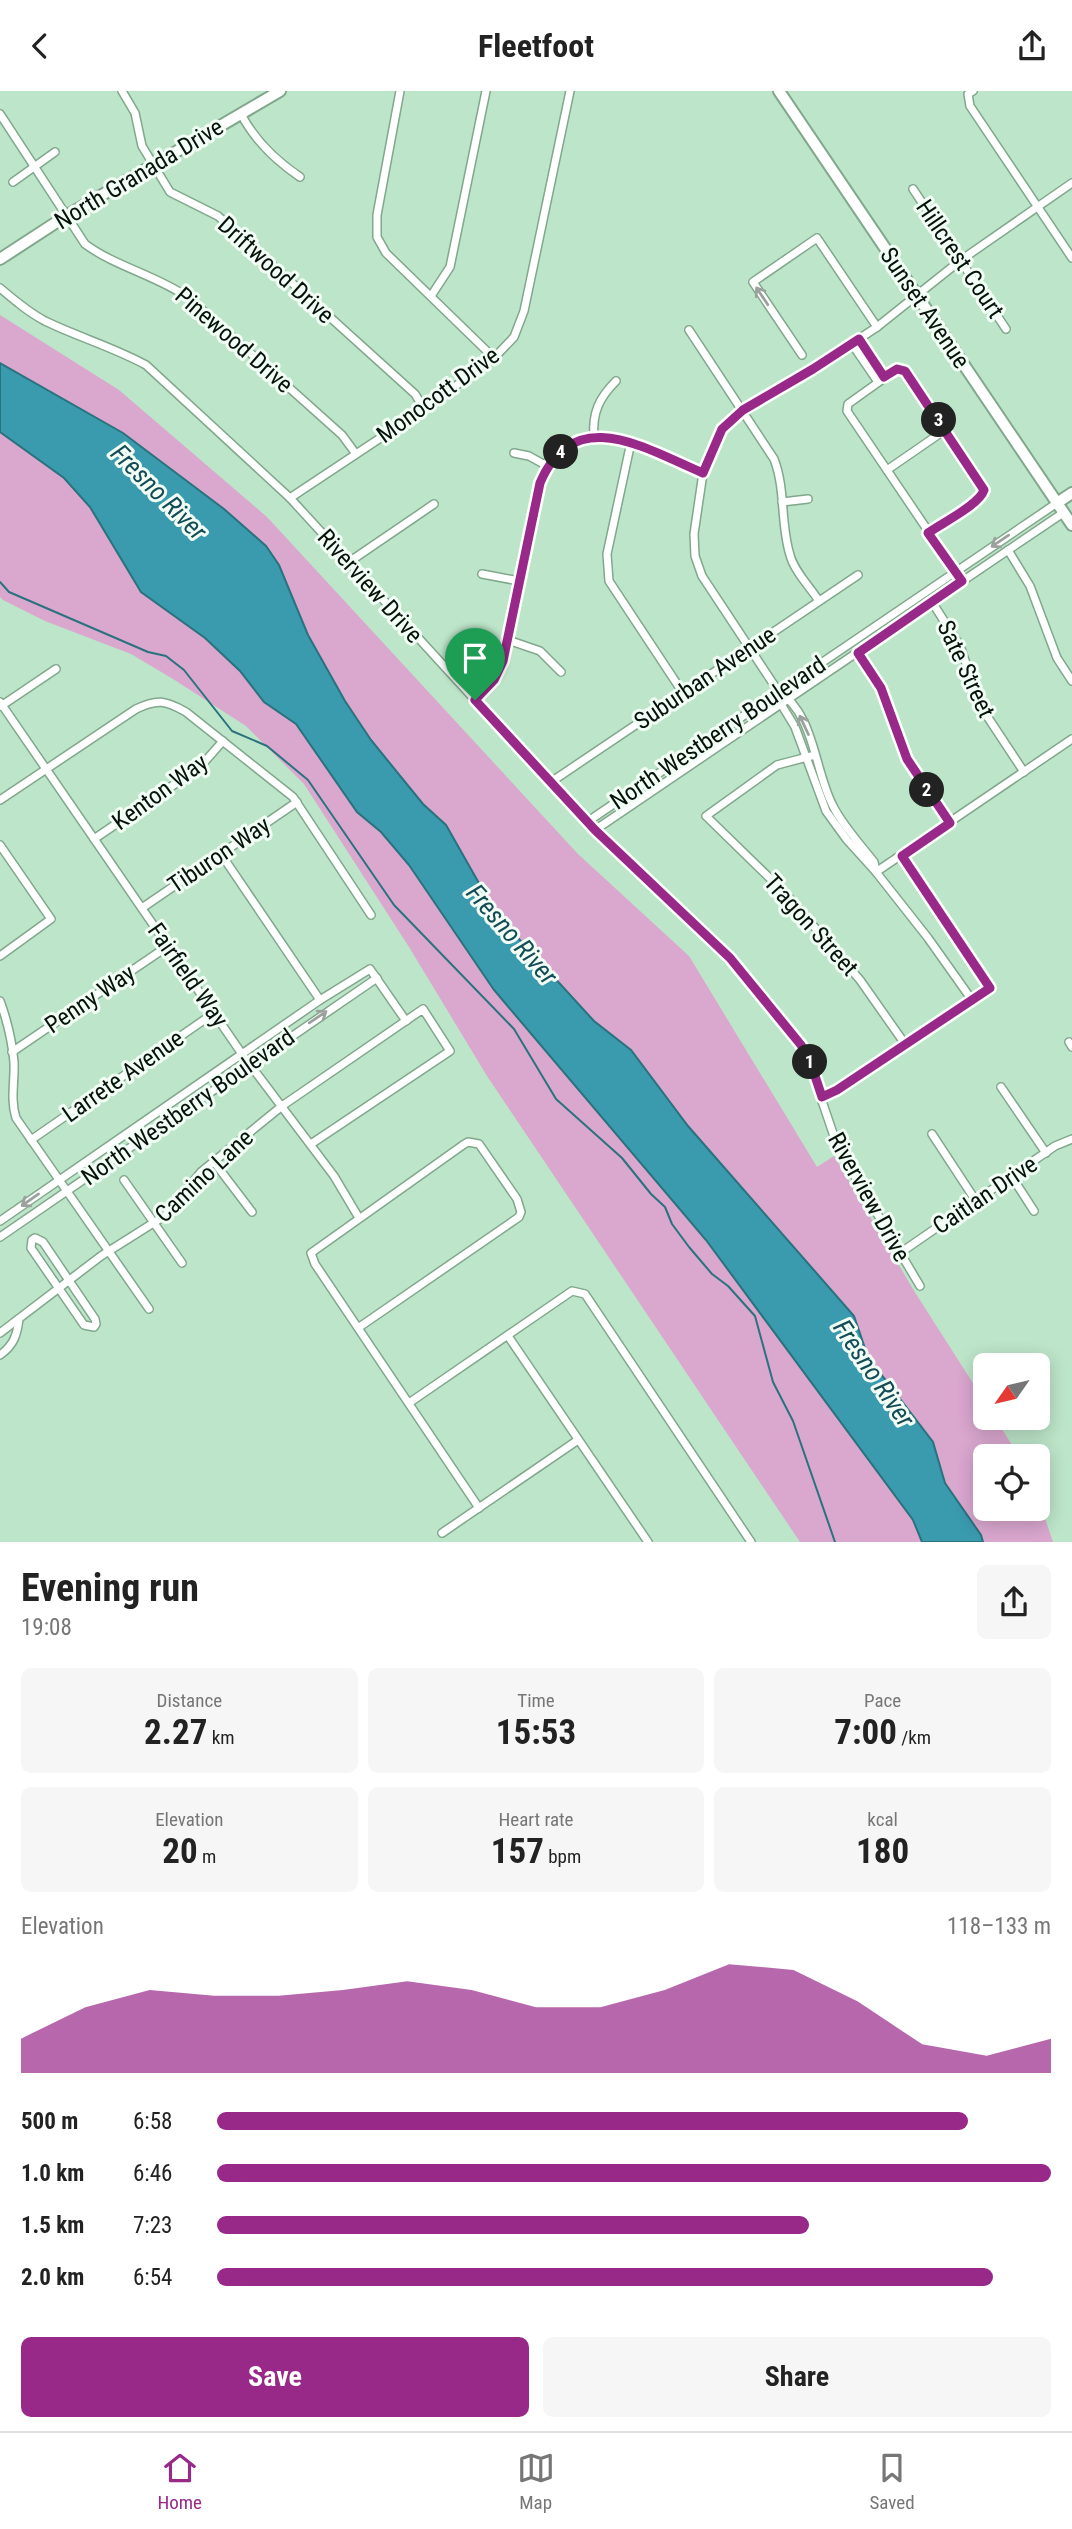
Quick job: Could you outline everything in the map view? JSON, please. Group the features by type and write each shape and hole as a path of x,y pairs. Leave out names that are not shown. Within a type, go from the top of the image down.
{"main road":[{"name":"North Granada Drive","path":"0,259 66,216 280,91"},
{"name":"Sunset Avenue","path":"779,91 1064,507 1072,525"},
{"path":"1064,507 1072,493"}],"street":[{"name":"Driftwood Drive","path":"122,91 132,106 142,146 170,192 218,216 415,394 425,409"},
{"path":"400,91 377,215 377,237 386,253 494,358"},
{"path":"431,296 450,267 486,91"},
{"name":"Monocott Drive","path":"290,498 425,409 494,358 514,337 524,311 569,91"},
{"path":"971,93 970,106 1072,258"},
{"name":"Pinewood Drive","path":"0,114 85,244 99,255 170,285 189,298 342,435 356,454"},
{"path":"240,114 264,147 300,177"},
{"path":"13,182 55,152"},
{"path":"972,1000 876,871 874,862 833,808 811,756 781,704 778,691 702,576 695,556 694,534 703,473 722,429 743,410 877,327 961,260 1072,183"},
{"name":"Hillcrest Court","path":"913,189 1006,329"},
{"path":"802,354 753,282 817,238 877,327"},
{"name":"Riverview Drive","path":"0,288 46,321 121,351 146,365 290,498 587,822 730,958 801,1045 811,1064 838,1148 920,1286"},
{"path":"689,330 774,459 781,478 790,559 819,601"},
{"path":"855,342 881,380"},
{"path":"928,533 974,503 984,490 920,391 901,369 848,404 849,415 928,533 962,581"},
{"path":"594,437 597,405 617,381"},
{"path":"887,470 945,430"},
{"path":"475,700 494,680 499,670 508,640 540,483 547,466 564,449 594,437 618,438 703,473"},
{"path":"631,442 607,554 608,581 683,693"},
{"path":"514,453 529,456 547,466"},
{"path":"782,502 808,499"},
{"path":"349,562 434,504"},
{"name":"North Westberry Boulevard","path":"595,830 1008,550 1064,507"},
{"name":"North Westberry Boulevard","path":"587,822 955,571 1064,507"},
{"path":"1008,550 1030,586 1057,658 1072,681"},
{"path":"482,574 519,581"},
{"name":"Suburban Avenue","path":"551,782 858,575"},
{"name":"Sate Street","path":"932,602 960,646 981,707 1024,772"},
{"path":"508,640 540,651 561,672"},
{"path":"858,653 881,688 907,759 950,823"},
{"path":"1,705 56,669"},
{"path":"778,691 790,698 804,723 811,756"},
{"path":"0,800 136,709 155,700 177,707 284,787 297,802 372,915"},
{"name":"Fairfield Way","path":"1,705 249,1063 334,1176 359,1218"},
{"path":"876,871 1072,739"},
{"name":"Kenton Way","path":"94,839 200,767 223,741"},
{"name":"Tragon Street","path":"811,756 777,765 706,816 786,894 860,980 905,1044"},
{"name":"Tiburon Way","path":"142,908 297,802"},
{"path":"0,845 51,919 0,956"},
{"path":"221,854 320,1000"},
{"path":"822,1097 837,1090 990,988 902,856"},
{"name":"Penny Way","path":"12,1052 168,946"},
{"name":"North Westberry Boulevard","path":"0,1221 320,1000 370,968 377,978 249,1063 0,1237"},
{"path":"377,978 405,1021"},
{"path":"0,1001 12,1052 13,1109 16,1118 149,1310"},
{"name":"Camino Lane","path":"0,1333 108,1251 166,1215 201,1172 282,1106 423,1009 450,1051 311,1145"},
{"name":"Larrete Avenue","path":"32,1140 214,1013"},
{"path":"1001,1087 1046,1153"},
{"path":"932,1134 976,1201"},
{"name":"Caitlan Drive","path":"900,1253 1046,1153 1072,1139"},
{"path":"358,1328 514,1221 522,1212 517,1199 479,1144 468,1142 311,1253 315,1264 358,1328 409,1403 479,1508"},
{"path":"214,1162 252,1212"},
{"path":"1012,1177 1034,1211"},
{"path":"124,1180 181,1263"},
{"path":"35,1238 43,1242 95,1319 96,1324 93,1327 84,1325 58,1288 31,1248 35,1238"},
{"path":"409,1403 572,1291 585,1294 751,1542"},
{"path":"0,1355 8,1350 15,1339 19,1318"},
{"path":"508,1336 648,1542"},
{"path":"443,1533 578,1440"}],"shaded area":[{"path":"0,315 119,390 267,517 578,854 689,956 817,1167 834,1156 973,1383 973,1430 1003,1430 1011,1444 973,1444 973,1521 1046,1521 1053,1542 800,1542 487,1076 409,947 304,784 246,726 173,679 131,654 45,621 0,597"}],"water":[{"name":"Fresno River","path":"0,363 123,433 224,509 266,546 279,565 308,635 345,701 371,740 423,804 446,825 497,915 594,1021 631,1050 688,1126 854,1316 868,1357 933,1442 945,1483 981,1535 983,1542 922,1542 913,1520 706,1240 494,990 409,865 381,832 357,812 296,724 264,702 240,671 205,638 141,592 90,507 64,478 0,432"}],"waterway":[{"path":"0,582 9,592 148,652 166,656 184,670 232,731 267,746 308,780 394,905 514,1029 556,1099 622,1158 665,1207 672,1224 689,1247 755,1316 773,1382 793,1421 835,1542"}],"route":[{"path":"859,339 884,377 897,369 905,371 984,490 974,503 928,533 962,581 858,653 881,688 907,759 950,823 902,856 990,988 831,1094 822,1097 811,1064 801,1045 730,958 595,830 475,700 494,680 503,661 540,483 547,466 555,457 576,442 606,436 631,442 703,473 722,429 743,410 859,339"}]}
